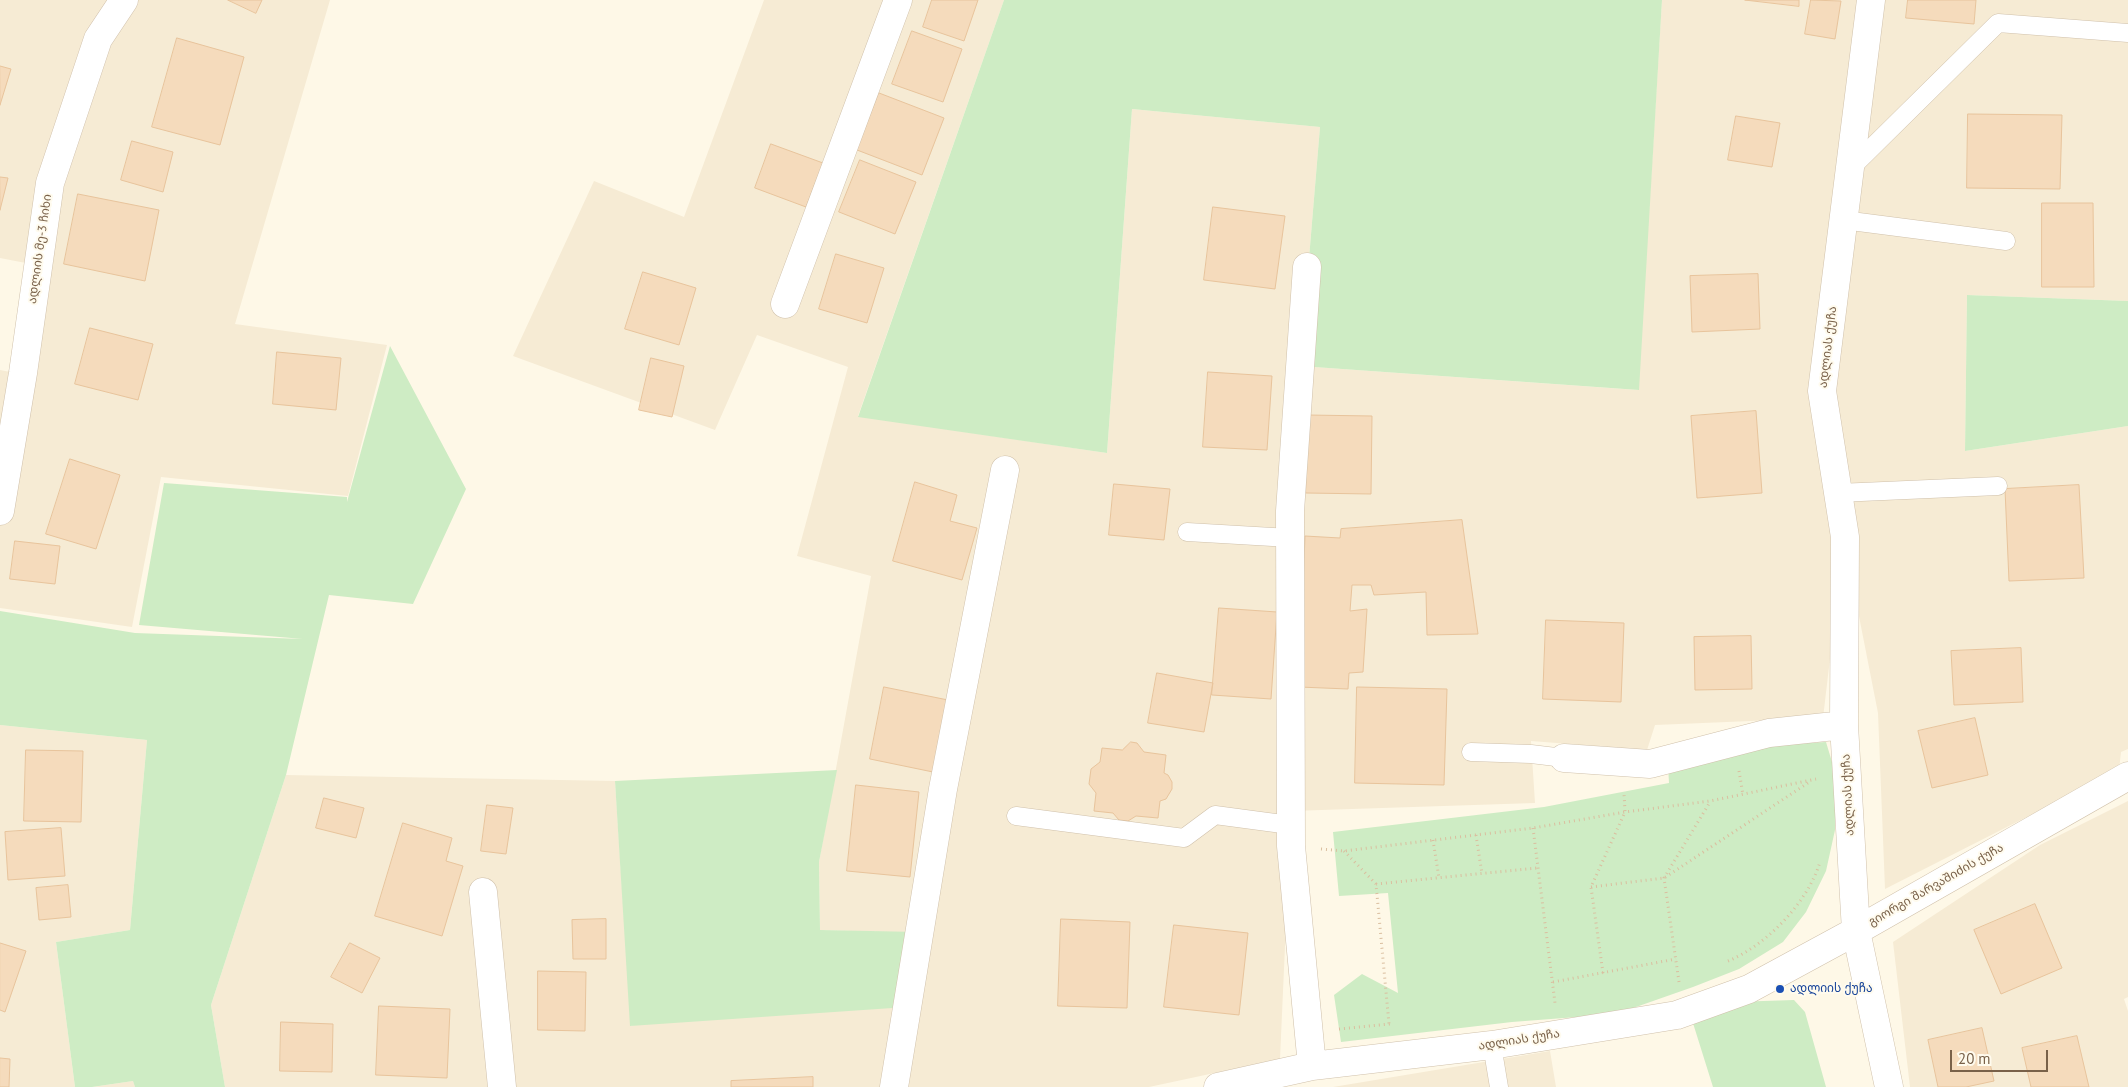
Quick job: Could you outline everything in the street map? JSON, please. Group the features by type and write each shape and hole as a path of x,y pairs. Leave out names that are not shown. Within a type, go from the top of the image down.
{"street":[{"name":"ადლიის მე-3 ჩიხი","path":"0,511 23,372 50,183 98,39 124,0"},
{"path":"785,304 898,0"},
{"name":"ადლიას ქუჩა","path":"1218,1087 1312,1066 1492,1045 1677,1015 1749,989 1856,931 1844,724 1844,537 1822,391 1871,0"},
{"path":"1307,267 1290,511 1290,835 1312,1066"},
{"path":"894,1087 943,789 1005,470"},
{"path":"1564,758 1650,764 1769,733 1844,724"},
{"name":"გიორგი შარვაშიძის ქუჩა","path":"1889,1087 1856,931 2128,776"},
{"path":"482,892 502,1087"}],"lane":[{"path":"1850,170 1998,23 2128,33"},
{"path":"1843,220 2006,241"},
{"path":"1838,493 1998,486"},
{"path":"1187,532 1290,538"},
{"path":"1470,752 1532,754 1564,758"},
{"path":"1016,816 1184,838 1215,815 1290,835"},
{"path":"1492,1045 1499,1087"}],"path":[{"path":"1603,973 1591,887 1625,812 1622,762"},
{"path":"1290,835 1344,851 1533,828 1625,812 1710,802 1824,778"},
{"path":"1591,887 1664,878 1814,779"},
{"path":"1679,982 1664,878 1710,802"},
{"path":"1533,828 1556,1005 1546,1006"},
{"path":"1476,835 1482,874"},
{"path":"1434,840 1439,878"},
{"path":"1344,851 1376,884 1390,1024"},
{"path":"1727,962 1770,934 1795,909 1818,871 1822,855"},
{"path":"1376,884 1537,868"},
{"path":"1552,982 1676,960"},
{"path":"1669,984 1687,979"},
{"path":"1308,1032 1399,1022"}],"shaded area":[{"path":"0,0 122,0 36,265 0,258"},
{"path":"126,0 330,0 235,324 387,345 348,496 161,477 132,627 0,608 0,518 52,184"},
{"path":"764,0 1004,0 858,416 1107,453 1132,109 1320,127 1300,366 1638,390 1662,0 2128,0 2128,301 1967,295 1965,451 2128,426 2128,749 2121,752 2119,770 1885,889 1878,713 1844,540 1823,718 1655,725 1647,750 1531,741 1535,803 1291,811 1280,1059 1149,1087 225,1087 211,1005 286,775 615,781 631,1026 919,933 820,930 819,862 871,576 797,556 848,367 757,335 715,430 513,356 594,181 684,217"},
{"path":"0,370 21,374 0,498"},
{"path":"0,725 147,740 130,930 56,942 75,1087 0,1087"},
{"path":"2128,801 2128,997 2124,999 2128,1011 2128,1087 1910,1087 1893,942 2040,845"},
{"path":"1550,1051 1556,1087 1333,1087"},
{"path":"133,1081 135,1087 92,1087"}],"green space":[{"path":"1004,0 1662,0 1639,390 1300,366 1320,127 1132,109 1107,453 858,417"},
{"path":"1967,295 2128,301 2128,426 1965,451"},
{"path":"390,346 466,489 413,604 329,595 286,775 211,1005 225,1087 135,1087 133,1081 92,1087 75,1087 56,942 130,930 147,740 0,725 0,611 135,633 303,639 139,625 164,483 347,497 347,502"},
{"path":"1826,742 1835,772 1835,830 1826,871 1806,912 1783,942 1739,969 1616,1014 1512,1022 1341,1042 1334,995 1362,974 1398,993 1388,893 1339,896 1333,832 1544,807 1669,783 1668,765 1771,745"},
{"path":"837,770 819,862 820,930 919,932 907,1007 630,1026 615,781"},
{"path":"1794,1000 1805,1012 1826,1087 1713,1087 1692,1020 1733,1002"}],"building":[{"path":"228,0 262,0 256,13"},
{"path":"932,0 978,0 964,41 923,27"},
{"path":"1745,0 1799,0 1799,6"},
{"path":"1811,0 1841,1 1835,39 1805,34"},
{"path":"1908,0 1976,0 1974,24 1906,18"},
{"path":"912,31 962,49 943,102 892,84"},
{"path":"177,38 244,57 220,145 152,127"},
{"path":"0,66 11,69 0,105"},
{"path":"879,93 944,118 922,175 857,150"},
{"path":"1968,114 2062,115 2060,189 1967,188"},
{"path":"1736,116 1780,123 1772,167 1728,160"},
{"path":"132,141 173,152 163,192 121,180"},
{"path":"771,144 823,163 806,207 755,188"},
{"path":"860,160 916,182 895,234 839,212"},
{"path":"0,177 8,178 0,210"},
{"path":"78,194 159,210 145,281 64,264"},
{"path":"2042,203 2093,203 2094,287 2042,287"},
{"path":"1213,207 1285,216 1275,289 1204,280"},
{"path":"836,254 884,268 867,323 819,309"},
{"path":"643,272 696,288 679,345 625,329"},
{"path":"1758,274 1760,329 1692,332 1690,276"},
{"path":"90,328 153,344 138,400 75,384"},
{"path":"277,352 341,358 336,410 273,404"},
{"path":"651,358 684,366 672,417 639,410"},
{"path":"1208,372 1272,376 1267,450 1203,447"},
{"path":"1756,411 1762,493 1697,498 1691,416"},
{"path":"1307,415 1372,416 1371,494 1306,493"},
{"path":"70,459 120,475 96,549 46,534"},
{"path":"915,482 957,495 950,521 977,528 962,580 893,561"},
{"path":"1114,484 1170,489 1164,540 1109,535"},
{"path":"2079,485 2084,578 2009,581 2005,489"},
{"path":"1462,520 1478,634 1427,635 1426,592 1374,595 1371,585 1352,585 1350,611 1367,609 1363,672 1349,673 1348,689 1299,687 1305,536 1340,538 1341,529"},
{"path":"15,541 60,546 55,584 10,579"},
{"path":"1219,608 1277,612 1271,699 1212,695"},
{"path":"1546,620 1624,623 1621,702 1543,699"},
{"path":"1751,636 1752,689 1695,690 1694,637"},
{"path":"2021,648 2023,702 1954,705 1951,651"},
{"path":"1157,673 1213,683 1204,732 1148,723"},
{"path":"884,687 948,700 933,772 870,759"},
{"path":"1357,687 1447,689 1444,785 1355,783"},
{"path":"1975,718 1988,775 1932,788 1918,731"},
{"path":"1131,742 1137,743 1144,752 1166,755 1164,773 1168,775 1172,782 1172,789 1166,799 1160,801 1158,818 1136,816 1128,821 1119,820 1113,813 1094,811 1096,793 1089,784 1091,769 1100,762 1102,748 1122,750"},
{"path":"26,750 83,751 81,822 24,821"},
{"path":"856,785 919,792 910,877 847,871"},
{"path":"324,798 364,808 356,838 316,828"},
{"path":"487,805 513,808 506,854 481,851"},
{"path":"403,823 452,838 446,861 463,866 442,936 375,916"},
{"path":"61,828 65,876 8,880 5,832"},
{"path":"68,885 71,917 39,920 36,888"},
{"path":"2035,904 2062,968 2001,994 1974,930"},
{"path":"606,919 606,959 573,959 572,920"},
{"path":"1061,919 1130,922 1127,1008 1058,1006"},
{"path":"1174,925 1248,933 1239,1015 1164,1007"},
{"path":"0,943 26,951 5,1012 0,1010"},
{"path":"350,943 380,958 362,993 331,977"},
{"path":"538,971 586,972 585,1031 538,1030"},
{"path":"379,1006 450,1009 447,1078 376,1075"},
{"path":"281,1022 333,1024 332,1072 280,1071"},
{"path":"1982,1028 1994,1081 1966,1087 1938,1087 1928,1040"},
{"path":"2077,1036 2089,1087 2031,1087 2022,1048"},
{"path":"0,1058 10,1059 9,1087 0,1087"},
{"path":"813,1077 813,1087 731,1087 731,1081"}],"place":[{"name":"ადლიის ქუჩა","path":"1780,989"}]}
